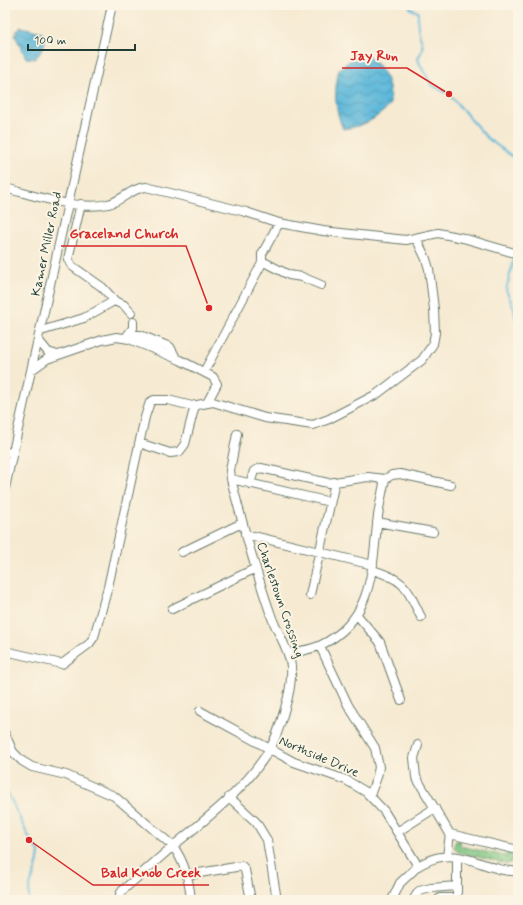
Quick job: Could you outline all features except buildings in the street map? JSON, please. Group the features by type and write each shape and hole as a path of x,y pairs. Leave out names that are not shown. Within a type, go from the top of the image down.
{"street":[{"name":"Kamer Miller Road","path":"5,488 9,453 33,369 112,5"},
{"path":"5,188 68,203 106,205 119,200 136,189 146,187 246,212 279,223 323,231 406,240 438,233 518,254"},
{"path":"81,204 68,259 72,266 102,287 115,302 124,305 131,313"},
{"path":"204,372 258,269 262,261 262,254 279,223"},
{"path":"5,651 62,664 88,644 94,637 108,587 139,443 150,402 154,400 168,400 196,405 206,403 229,407 265,418 313,425 329,419 377,394 412,369 429,353 433,344 435,333 429,269 416,238"},
{"path":"262,261 288,275 302,277 320,285"},
{"path":"41,331 84,318 115,302"},
{"path":"127,336 133,328 133,322"},
{"path":"33,369 47,359 57,355 102,340 127,336 176,358 213,377 217,384 206,403"},
{"path":"39,341 48,352 57,355"},
{"path":"139,443 170,452 179,452 185,444 196,405"},
{"name":"Charlestown Crossing","path":"120,900 120,894 123,890 229,797 252,773 270,749 281,721 290,688 291,665 288,654 273,619 256,568 245,534 231,479 230,470 237,434"},
{"path":"250,484 254,471 261,468 328,483 368,478 385,479 392,475 400,474 451,485"},
{"path":"231,479 330,502"},
{"path":"288,654 320,646 352,622 357,615 364,601 373,567 377,522 385,479"},
{"path":"310,595 335,482"},
{"path":"377,522 433,532"},
{"path":"182,552 242,523"},
{"path":"245,534 320,551 373,567 390,575 404,585 421,617"},
{"path":"172,610 256,568"},
{"path":"357,615 380,642 401,700"},
{"path":"320,646 348,705 375,748 379,767 370,795"},
{"name":"Northside Drive","path":"200,711 306,767 346,780 370,795 384,811 418,866"},
{"path":"5,734 13,752 22,761 32,767 66,775 114,796 173,846 181,857 187,875 191,900"},
{"path":"418,745 414,758 416,777 450,834 447,856"},
{"path":"229,797 256,822 267,840 277,900"},
{"path":"397,832 435,808"},
{"path":"450,834 518,850"},
{"path":"392,900 400,883 418,866 441,857 447,856 496,868 518,870"},
{"path":"438,900 440,898 457,899 457,858"},
{"path":"187,875 242,866 245,870 251,900"},
{"path":"413,900 419,891 431,888 458,886"}],"green space":[{"path":"458,840 461,841 460,846 506,856 508,851 514,858 510,863 506,864 458,852 454,847 455,842"}],"water":[{"path":"21,27 42,32 44,36 44,46 35,59 26,58 15,35 17,30"},
{"path":"368,55 386,77 389,89 390,105 369,122 343,129 336,106 336,84 339,69 351,60"}],"waterway":[{"path":"409,5 411,9 418,12 418,26 422,43 421,54 418,58 420,65 431,85 449,94 487,138 516,159 518,164"},
{"path":"516,251 518,236"},
{"path":"515,255 506,290 514,309 518,330"},
{"path":"5,789 29,837 39,851 37,865 30,888 29,900"}],"place":[{"name":"Jay Run","path":"449,94"},
{"name":"Graceland Church","path":"209,308"},
{"name":"Bald Knob Creek","path":"29,840"}]}
